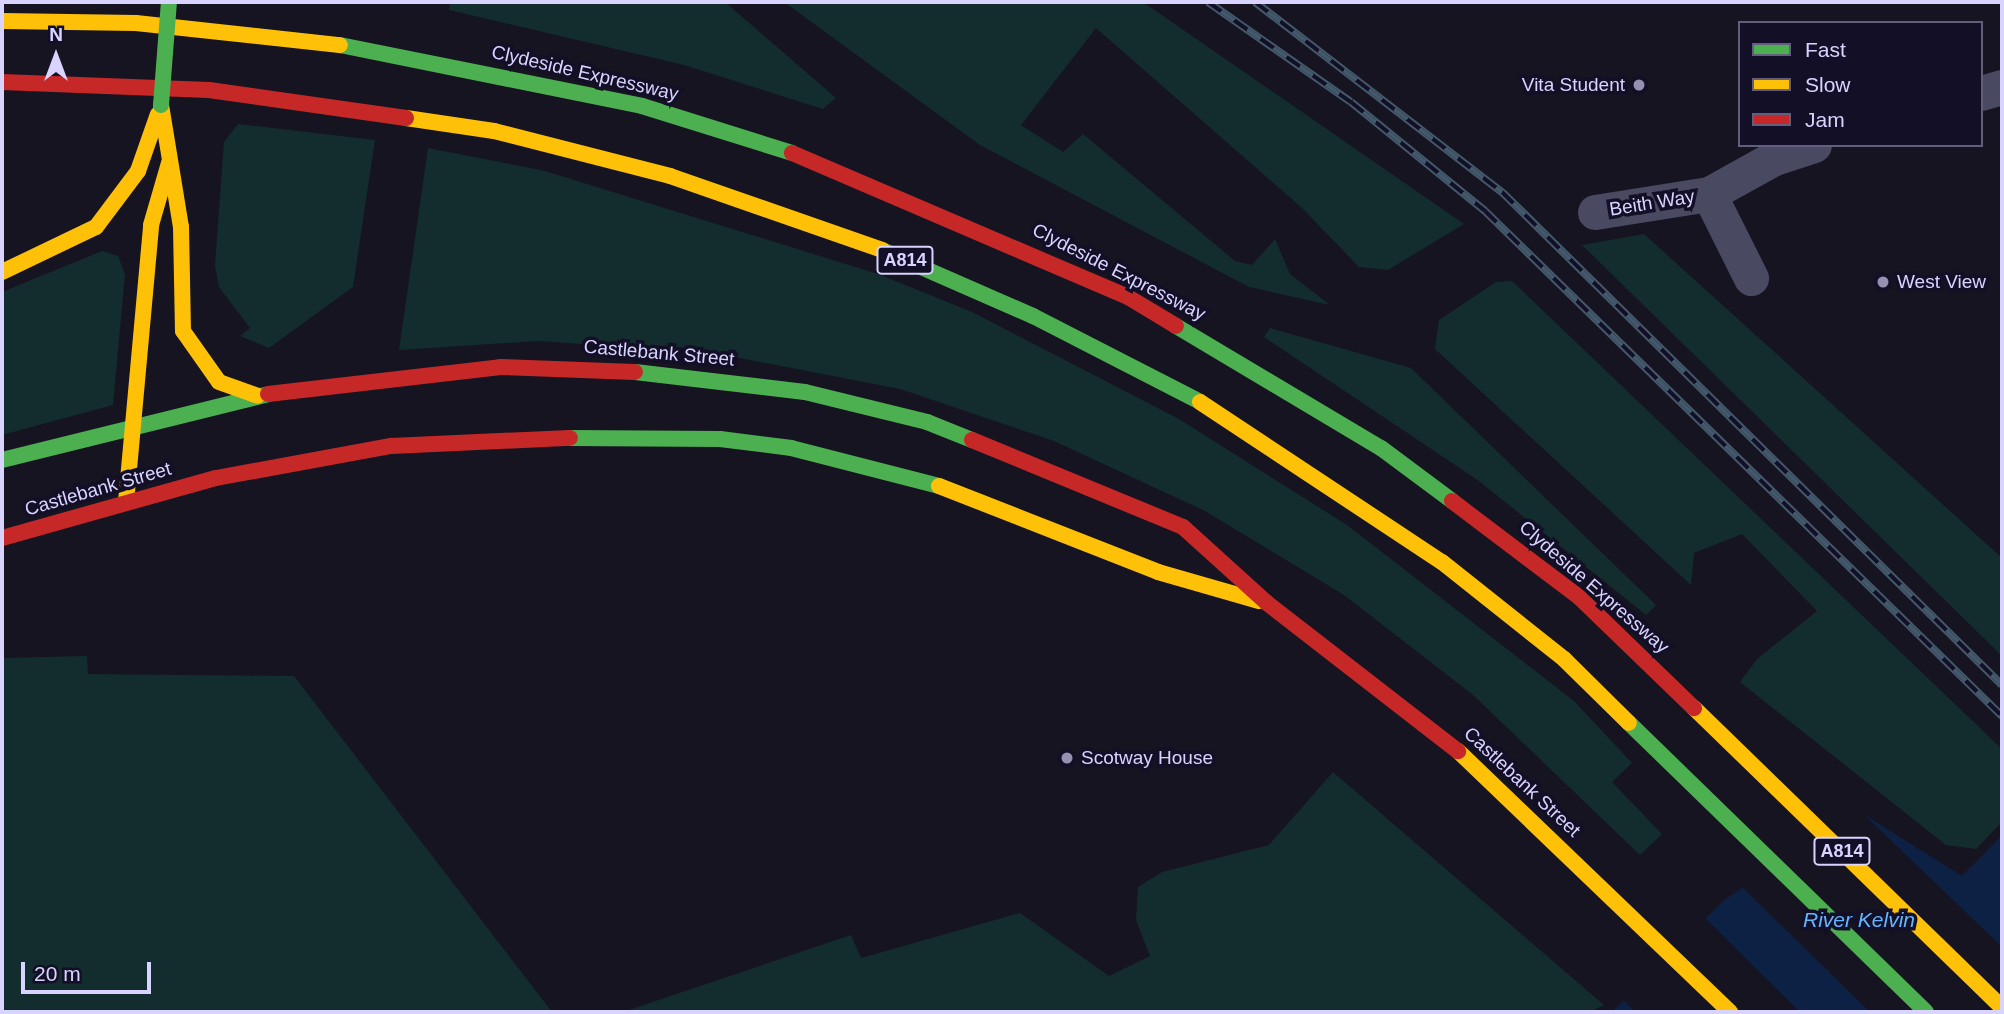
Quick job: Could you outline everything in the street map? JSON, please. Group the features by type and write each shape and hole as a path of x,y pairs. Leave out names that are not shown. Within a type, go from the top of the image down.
{"main road":[{"path":"169,2 161,105 181,228 178,307 183,331 219,382 258,396"},
{"name":"Clydeside Expressway","path":"2,20 161,25 453,64 642,106 831,165 1046,256 1242,359 1495,530 1683,693 2002,1008"},
{"name":"A814","path":"2,82 209,90 494,131 670,176 871,245 1117,357 1337,487 1564,659 1926,1012"},
{"path":"2,272 96,227 138,171 161,105"},
{"path":"126,502 152,225 169,163"},
{"name":"Castlebank Street","path":"2,460 135,423 258,396 433,372 626,369 793,390 948,429 1183,527 1267,603 1364,669 1432,726 1730,1012"},
{"path":"929,482 948,429"},
{"name":"Castlebank Street","path":"2,538 126,502 327,455 518,438 720,439 791,448 929,482 1158,572 1267,603"}],"street":[{"path":"1983,92 2002,87"},
{"name":"Beith Way","path":"1595,212 1709,194 1774,158 1808,147"},
{"name":"Beith Way","path":"1709,194 1751,278"}],"green space":[{"path":"450,2 725,2 836,98 823,109 684,65 449,10"},
{"path":"784,2 1143,2 1464,224 1388,270 1359,267 1302,208 1096,28 1021,125 1063,152 1083,134 1235,261 1252,265 1275,239 1290,274 1330,305 1249,287 980,145"},
{"path":"238,124 375,140 353,287 269,348 240,336 250,328 219,287 215,266 224,142"},
{"path":"428,148 545,171 878,274 972,312 1179,419 1347,525 1574,701 1632,763 1612,782 1662,834 1640,855 1473,695 1344,595 1205,511 1054,441 900,389 714,353 538,341 399,350"},
{"path":"1644,234 2002,558 2002,656 1582,245"},
{"path":"102,251 118,256 125,274 113,405 2,435 2,292"},
{"path":"1512,281 2002,749 2002,822 1976,849 1946,845 1740,682 1757,659 1817,611 1742,534 1694,553 1691,585 1435,349 1439,320 1496,282"},
{"path":"1270,328 1411,368 1656,605 1646,615 1479,481 1264,337"},
{"path":"87,656 88,674 294,676 552,1012 2,1012 2,658"},
{"path":"1333,772 1604,1005 1590,1012 623,1012 851,935 861,958 1020,913 1109,976 1150,956 1136,920 1138,887 1162,872 1269,845"}],"water":[{"name":"River Kelvin","path":"1855,809 1962,876 2002,835 2002,1012 1612,1012 1723,901"}],"pier":[{"path":"1855,806 2002,947 2002,1012 1870,1012 1740,885"},
{"path":"1703,916 1800,1012 1636,1012 1621,998"}],"railway":[{"path":"1208,2 1351,102 1485,211 2002,716"},
{"path":"1255,2 1502,192 2002,685"}],"traffic: fast":[{"path":"161,105 169,2"},
{"path":"340,45 642,106 792,153"},
{"path":"882,250 1033,316 1200,402"},
{"path":"1176,326 1381,448 1452,501"},
{"path":"635,372 805,392 927,422 972,440"},
{"path":"2,460 268,394"},
{"path":"570,438 720,439 791,448 939,486"},
{"path":"1629,723 1926,1012"}],"traffic: slow":[{"path":"2,21 136,23 340,45"},
{"path":"161,105 181,227 183,331 219,382 258,396"},
{"path":"2,272 96,227 138,171 158,114"},
{"path":"406,118 494,131 670,176 882,250"},
{"path":"126,502 151,225 169,163"},
{"path":"1200,402 1442,562 1564,659 1629,723"},
{"path":"939,486 1158,572 1259,601"},
{"path":"1694,708 2002,1008"},
{"path":"1458,751 1730,1012"}],"traffic: jam":[{"path":"2,82 209,90 406,118"},
{"path":"792,153 1128,297 1176,326"},
{"path":"268,394 500,367 635,372"},
{"path":"2,538 216,478 391,446 570,438"},
{"path":"972,440 1183,527 1267,603 1458,751"},
{"path":"1452,501 1579,597 1694,708"}],"place":[{"name":"Vita Student","path":"1639,85"},
{"name":"West View","path":"1883,282"},
{"name":"Scotway House","path":"1067,758"}]}
